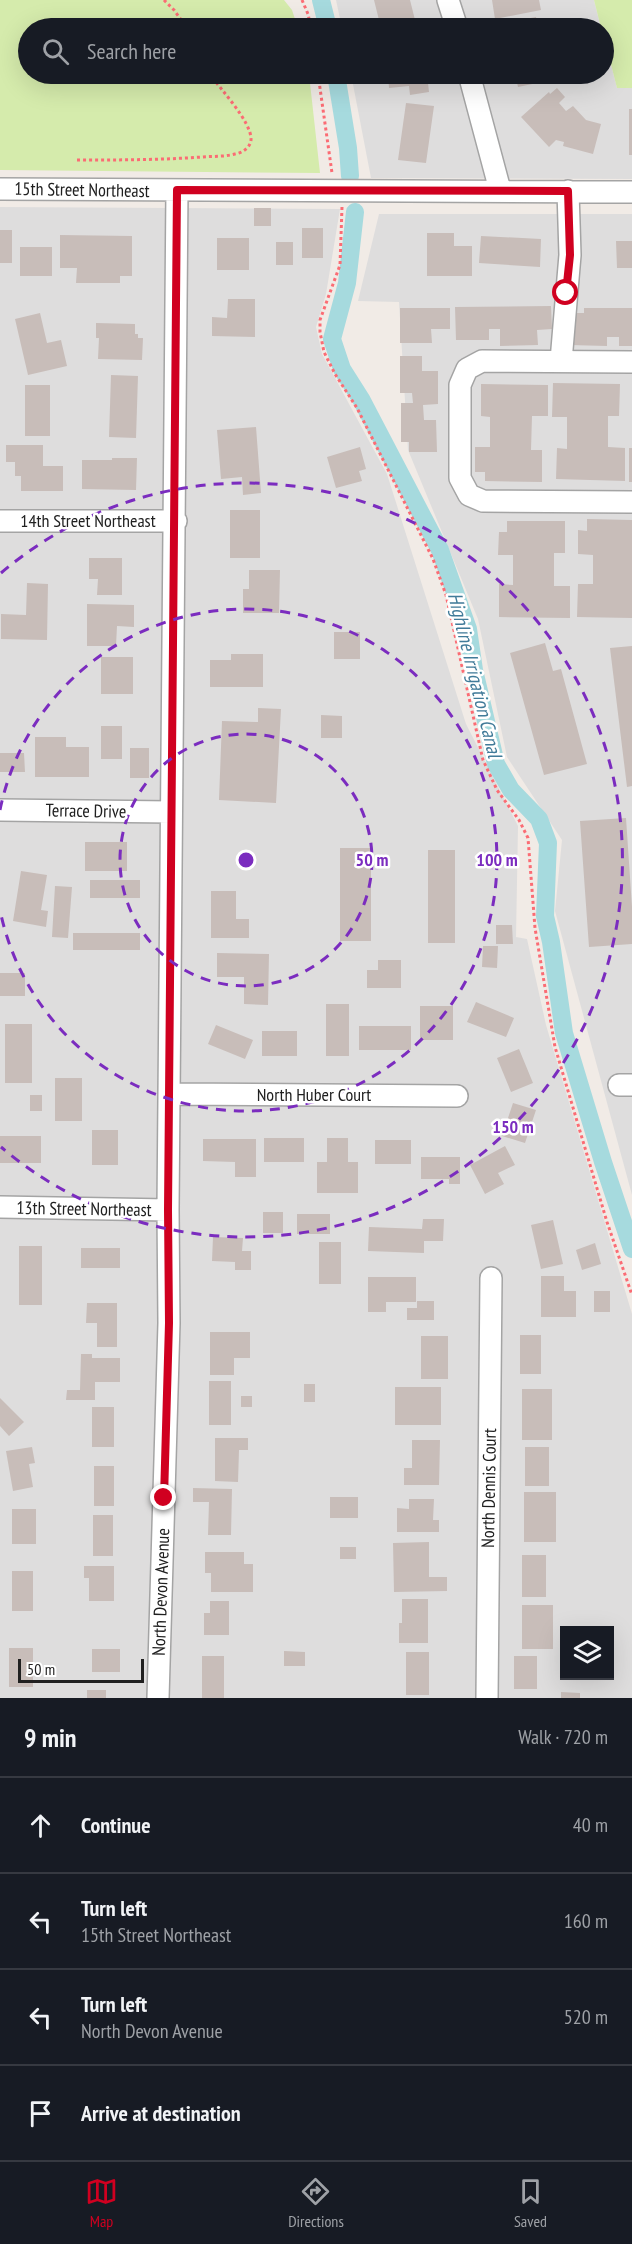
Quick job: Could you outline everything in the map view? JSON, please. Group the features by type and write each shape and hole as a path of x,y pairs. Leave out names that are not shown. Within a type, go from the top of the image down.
{"street":[{"path":"448,0 454,18"},
{"path":"472,84 500,190"},
{"name":"15th Street Northeast","path":"0,189 632,192"},
{"name":"North Devon Avenue","path":"158,1698 169,1323 177,190"},
{"path":"561,361 570,255 568,191"},
{"path":"632,362 482,361 467,369 460,385 460,478 469,495 483,501 632,502"},
{"name":"14th Street Northeast","path":"0,521 176,521"},
{"name":"Terrace Drive","path":"0,810 171,812"},
{"name":"North Huber Court","path":"170,1094 457,1096"},
{"name":"13th Street Northeast","path":"0,1208 168,1210"},
{"name":"North Dennis Court","path":"487,1698 491,1278"}],"path":[{"path":"164,0 180,18"},
{"path":"302,0 309,18"},
{"path":"77,159 176,159 234,154 244,151 251,141 250,133 240,114 218,84"},
{"path":"320,84 334,190 342,206 340,265 320,320 324,352 362,418 433,559 448,604 483,760 497,790 519,820 528,838 535,928 555,1047 607,1222 632,1295"}],"shaded area":[{"path":"336,0 594,0 598,18 340,18"},
{"path":"614,76 617,88 632,88 632,179 371,178 353,84 614,84"},
{"path":"0,207 340,209 326,294 316,327 322,354 387,474 466,724 518,826 516,937 527,939 546,1025 632,1314 632,1698 0,1698"},
{"path":"379,214 632,214 632,1195 555,911 562,840 507,757 478,619 408,450 399,302 358,301"}],"green space":[{"path":"0,0 284,0 292,10 295,18 18,18 18,84 310,84 320,173 0,170"},
{"path":"594,0 632,0 632,88 617,88 614,76 614,18 598,18"}],"building":[{"path":"374,0 410,0 414,18 378,18"},
{"path":"492,0 539,0 541,10 495,18"},
{"path":"389,84 428,84 429,92 410,95 409,86 389,88"},
{"path":"517,84 532,84 518,87"},
{"path":"557,88 565,97 559,103 566,111 573,106 586,120 601,124 593,154 563,146 564,142 556,140 549,147 521,117 549,92 550,94"},
{"path":"406,103 434,106 426,163 398,160"},
{"path":"629,109 632,109 632,155 629,155"},
{"path":"254,208 271,208 271,226 254,226"},
{"path":"302,228 323,228 323,258 302,258"},
{"path":"0,230 12,230 12,263 0,263"},
{"path":"427,233 454,233 454,246 472,246 472,276 427,276"},
{"path":"60,235 132,236 132,276 120,276 120,283 76,283 77,268 60,268"},
{"path":"481,236 541,239 540,267 479,263"},
{"path":"217,238 249,238 249,270 217,270"},
{"path":"616,241 632,241 632,268 617,268"},
{"path":"276,242 293,242 293,265 276,265"},
{"path":"20,247 52,247 52,276 20,276"},
{"path":"228,299 255,299 255,337 212,336 212,317 227,318"},
{"path":"551,306 552,329 537,330 538,345 500,346 500,329 489,329 489,340 456,340 455,307"},
{"path":"400,308 450,308 450,329 431,329 432,343 400,343"},
{"path":"584,308 632,308 632,346 619,346 619,337 607,337 607,346 570,345 571,313 584,313"},
{"path":"40,313 47,343 61,340 67,366 28,375 15,319"},
{"path":"96,323 135,324 135,334 138,334 138,338 143,338 142,360 98,359 99,338 96,338"},
{"path":"400,356 422,356 422,371 438,371 438,404 423,405 424,420 436,420 437,452 409,452 409,442 401,442 401,403 413,403 412,393 400,393"},
{"path":"111,375 138,376 136,438 109,437"},
{"path":"553,383 620,384 619,416 608,416 608,447 625,448 625,481 556,479 557,448 567,449 567,417 552,417"},
{"path":"481,384 548,385 548,416 532,416 531,450 542,450 542,482 485,481 485,472 475,472 475,447 490,447 490,417 481,416"},
{"path":"25,385 50,385 50,436 25,436"},
{"path":"256,427 261,493 243,495 242,477 221,479 217,430"},
{"path":"6,445 43,445 43,466 63,466 63,491 21,491 21,476 15,476 15,462 6,462"},
{"path":"360,447 366,469 359,471 362,481 336,488 327,457"},
{"path":"629,448 632,448 632,482 629,482"},
{"path":"112,458 137,458 136,490 82,489 82,460 112,460"},
{"path":"230,510 260,510 260,558 230,558"},
{"path":"587,519 632,520 632,618 577,617 578,584 593,584 593,555 578,554 578,530 587,531"},
{"path":"507,521 565,521 565,553 554,553 554,586 570,586 570,618 499,617 499,584 513,585 513,555 498,555 499,532 507,532"},
{"path":"89,558 122,558 122,595 97,595 98,579 89,579"},
{"path":"249,570 280,570 279,613 243,613 243,589 249,589"},
{"path":"27,583 48,584 47,640 1,639 1,614 26,615"},
{"path":"87,604 134,605 134,627 117,626 116,646 87,646"},
{"path":"334,632 360,632 360,659 334,659"},
{"path":"545,643 553,671 561,669 587,764 544,775 510,653"},
{"path":"632,646 632,786 627,787 610,648"},
{"path":"231,654 263,654 263,687 210,687 210,660 231,660"},
{"path":"101,657 133,657 133,694 101,694"},
{"path":"258,708 281,709 276,803 219,800 222,721 258,722"},
{"path":"321,715 342,716 342,738 321,738"},
{"path":"101,726 122,726 122,759 101,759"},
{"path":"35,737 66,737 66,747 89,747 89,777 35,777"},
{"path":"130,748 149,748 149,778 130,778"},
{"path":"0,753 24,753 25,772 0,772"},
{"path":"626,818 632,944 589,947 580,821"},
{"path":"85,842 127,842 127,871 85,871"},
{"path":"340,848 371,848 371,941 340,941"},
{"path":"428,850 455,850 455,943 428,943"},
{"path":"21,871 47,875 41,910 48,911 46,927 13,921"},
{"path":"90,880 140,880 140,898 90,898"},
{"path":"55,886 72,887 68,938 52,937"},
{"path":"211,891 236,891 236,919 249,919 249,938 211,938"},
{"path":"496,925 512,925 513,944 496,944"},
{"path":"73,933 140,933 140,950 73,950"},
{"path":"483,946 498,946 497,968 482,967"},
{"path":"217,953 269,954 268,1005 244,1004 244,977 217,977"},
{"path":"378,960 401,960 401,988 367,988 367,970 378,970"},
{"path":"0,973 25,973 25,996 0,996"},
{"path":"476,1002 514,1018 506,1037 467,1022"},
{"path":"326,1004 349,1004 349,1056 326,1056"},
{"path":"420,1006 453,1006 453,1040 420,1040"},
{"path":"5,1024 32,1024 32,1083 5,1083"},
{"path":"216,1025 253,1040 245,1059 208,1044"},
{"path":"359,1026 411,1026 411,1050 359,1050"},
{"path":"262,1031 297,1031 297,1056 262,1056"},
{"path":"519,1049 533,1083 511,1092 497,1058"},
{"path":"55,1078 82,1078 82,1121 55,1121"},
{"path":"30,1095 42,1095 42,1111 30,1111"},
{"path":"513,1103 536,1110 525,1143 502,1136"},
{"path":"92,1130 118,1130 118,1165 92,1165"},
{"path":"0,1136 41,1136 41,1163 0,1163"},
{"path":"264,1138 304,1138 304,1162 264,1162"},
{"path":"327,1138 348,1138 348,1162 358,1162 358,1193 317,1193 317,1162 327,1162"},
{"path":"203,1139 256,1139 256,1177 235,1177 235,1162 203,1161"},
{"path":"375,1140 411,1140 411,1164 375,1164"},
{"path":"505,1146 515,1165 498,1173 504,1184 485,1194 470,1165"},
{"path":"421,1157 460,1157 460,1184 449,1184 449,1179 421,1179"},
{"path":"263,1212 283,1212 283,1233 263,1233"},
{"path":"297,1214 330,1214 330,1234 297,1234"},
{"path":"423,1219 444,1219 443,1241 424,1241 424,1253 368,1251 369,1227 422,1229"},
{"path":"553,1220 563,1264 541,1269 531,1225"},
{"path":"213,1237 243,1238 242,1251 251,1251 251,1270 235,1270 235,1262 212,1261"},
{"path":"319,1242 341,1242 341,1284 319,1284"},
{"path":"595,1243 601,1264 582,1270 576,1250"},
{"path":"19,1246 42,1246 42,1305 19,1305"},
{"path":"81,1248 120,1248 120,1268 81,1268"},
{"path":"541,1276 564,1276 564,1291 576,1291 576,1317 541,1317"},
{"path":"368,1277 416,1277 416,1302 386,1302 386,1312 368,1312"},
{"path":"594,1291 610,1291 610,1312 594,1312"},
{"path":"417,1301 434,1301 434,1320 407,1320 407,1308 417,1308"},
{"path":"87,1303 117,1303 117,1347 97,1347 97,1323 86,1323"},
{"path":"210,1332 250,1332 250,1358 234,1358 234,1375 210,1375"},
{"path":"520,1335 541,1335 541,1374 520,1374"},
{"path":"421,1336 448,1336 448,1379 421,1379"},
{"path":"81,1354 92,1354 92,1358 120,1358 120,1382 95,1382 95,1400 66,1400 67,1390 80,1390"},
{"path":"209,1381 231,1381 231,1425 209,1425"},
{"path":"304,1384 315,1384 315,1402 304,1402"},
{"path":"395,1387 441,1387 441,1425 395,1425"},
{"path":"522,1389 552,1389 552,1440 522,1440"},
{"path":"241,1396 252,1396 252,1407 241,1407"},
{"path":"0,1398 24,1422 9,1436 0,1426"},
{"path":"92,1407 114,1407 114,1447 92,1447"},
{"path":"215,1438 248,1438 248,1450 239,1450 238,1482 215,1481"},
{"path":"412,1440 440,1440 439,1485 404,1485 404,1468 412,1468"},
{"path":"32,1447 35,1463 29,1464 33,1487 13,1491 6,1451"},
{"path":"525,1447 549,1447 549,1486 525,1486"},
{"path":"94,1466 114,1466 114,1506 94,1506"},
{"path":"193,1488 232,1489 231,1535 208,1535 209,1502 193,1502"},
{"path":"524,1492 556,1492 556,1542 524,1542"},
{"path":"330,1497 358,1497 358,1518 330,1518"},
{"path":"409,1499 434,1499 433,1520 439,1520 439,1532 397,1532 397,1508 409,1509"},
{"path":"12,1509 36,1509 36,1544 12,1544"},
{"path":"93,1515 113,1515 113,1556 93,1556"},
{"path":"429,1542 429,1577 447,1577 447,1591 394,1592 393,1543"},
{"path":"340,1547 356,1547 356,1559 340,1559"},
{"path":"205,1552 244,1552 244,1564 253,1564 253,1592 211,1592 211,1573 205,1573"},
{"path":"522,1555 546,1555 546,1597 522,1597"},
{"path":"84,1566 114,1566 114,1601 89,1601 89,1578 84,1578"},
{"path":"12,1571 33,1571 33,1611 12,1611"},
{"path":"402,1599 428,1599 428,1643 399,1643"},
{"path":"210,1601 229,1601 229,1635 204,1635 204,1613 210,1613"},
{"path":"522,1605 553,1605 553,1649 522,1649"},
{"path":"9,1648 33,1648 33,1687 9,1687"},
{"path":"92,1649 120,1649 120,1672 92,1672"},
{"path":"284,1651 305,1652 305,1666 284,1666"},
{"path":"406,1652 429,1652 429,1695 406,1695"},
{"path":"202,1656 224,1656 224,1698 202,1698"},
{"path":"514,1656 537,1656 537,1689 514,1689"},
{"path":"87,1690 106,1690 106,1698 87,1698"},
{"path":"561,1692 580,1693 580,1698 561,1698"}],"waterway":[{"name":"Highline Irrigation Canal","path":"321,0 326,18"},
{"name":"Highline Irrigation Canal","path":"338,84 350,176"},
{"name":"Highline Irrigation Canal","path":"355,212 347,283 332,339 342,369 361,399 440,550 468,629 474,670 496,764 511,790 539,819 548,843 545,916 564,1033 632,1249"}],"route":[{"path":"164,1498 169,1323 177,190 568,191 570,255 566,293"}]}
